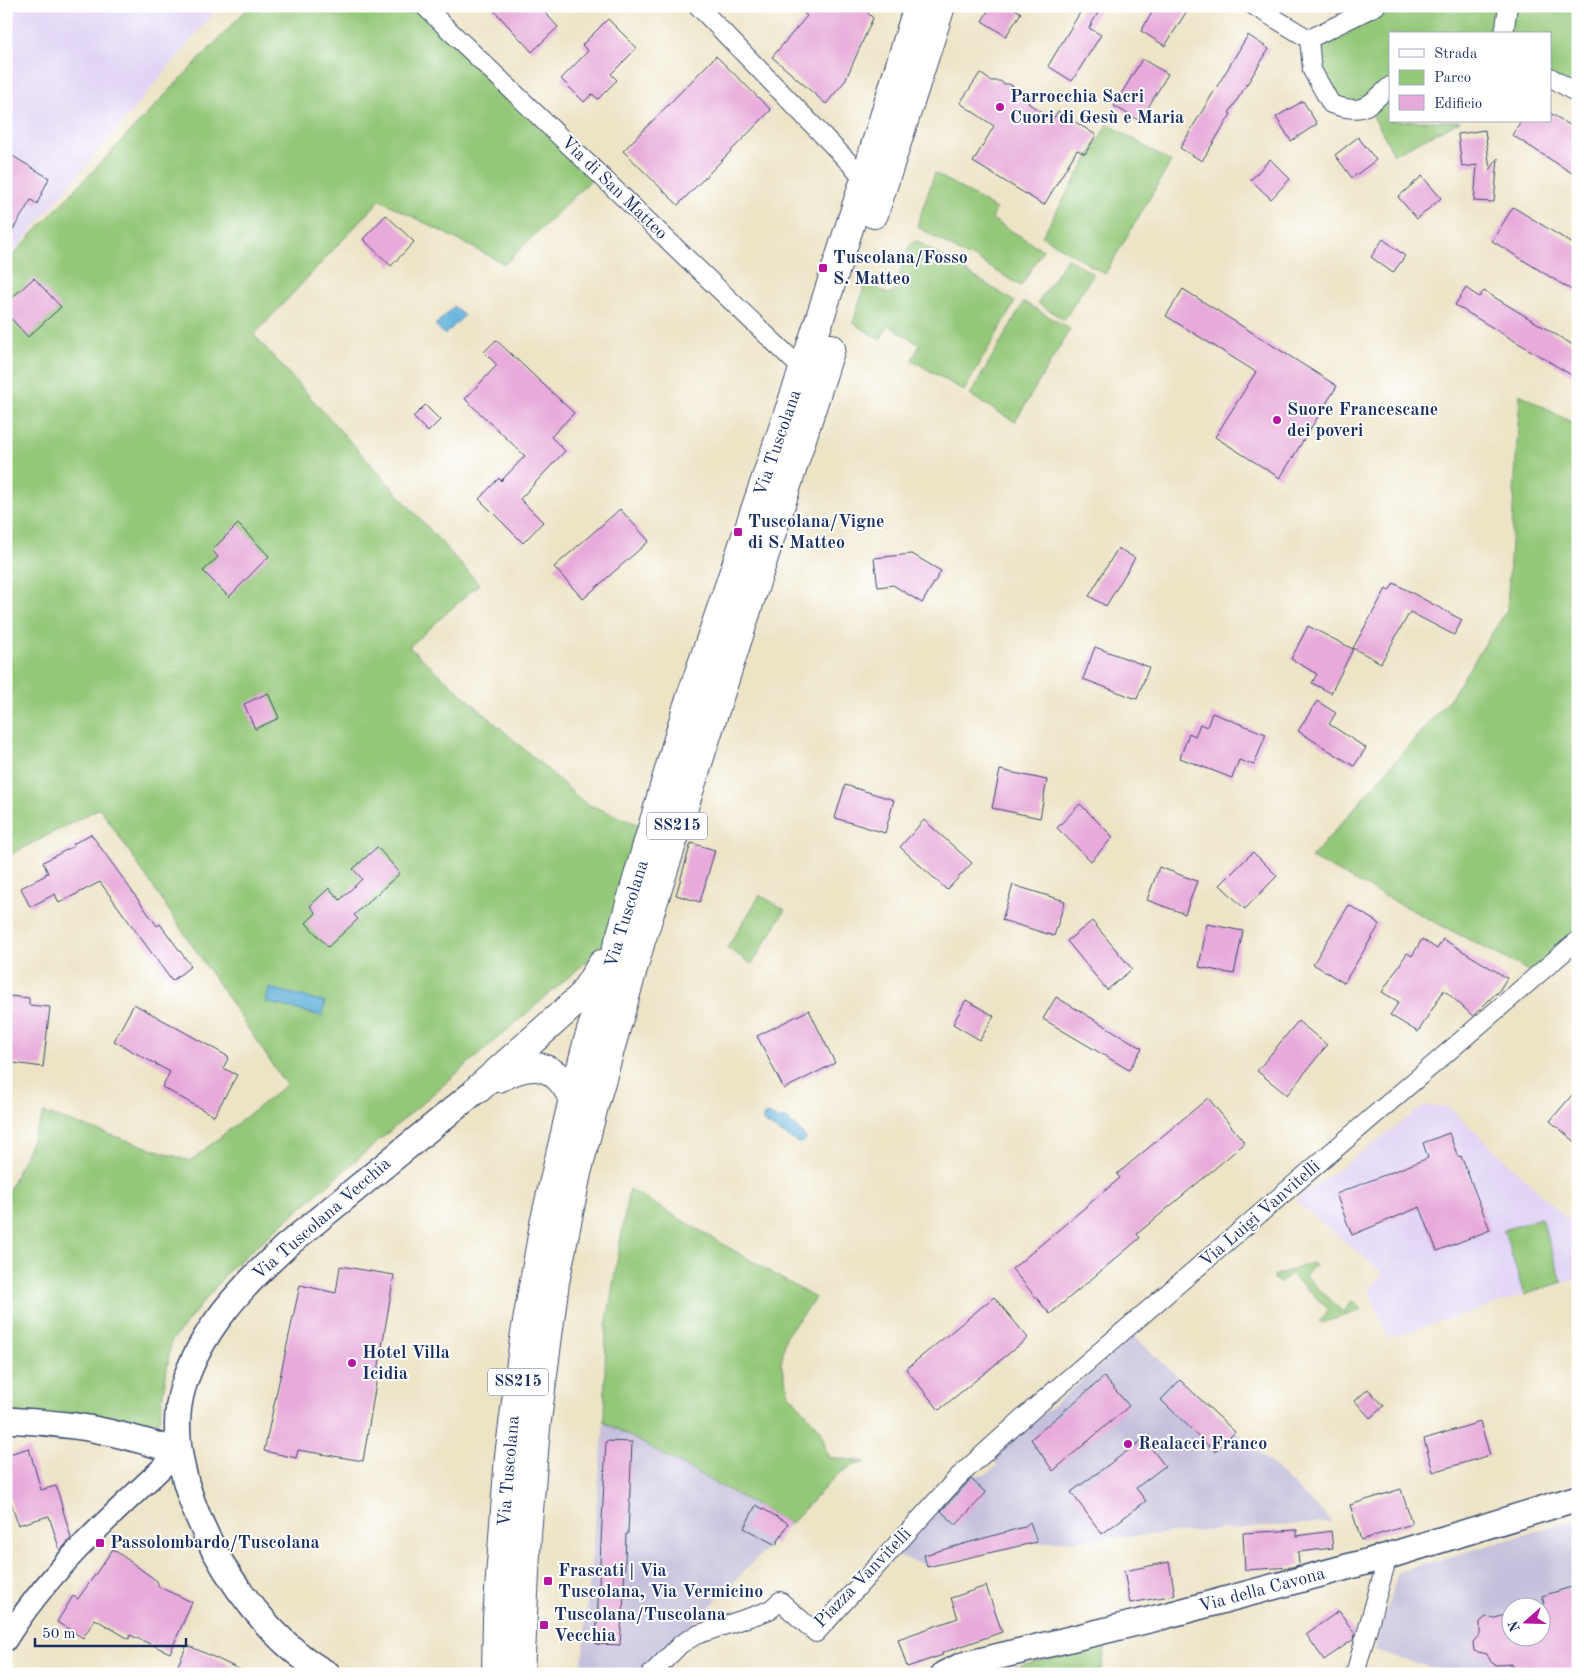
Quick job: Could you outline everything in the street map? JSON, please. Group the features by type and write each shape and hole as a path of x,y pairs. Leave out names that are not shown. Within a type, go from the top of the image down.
{"main road":[{"name":"Via Tuscolana","path":"508,1671 497,1618 509,1456 521,1358 538,1258 573,1099 587,1044 687,708 804,370 918,6"},
{"name":"Via Tuscolana","path":"508,1671 527,1534 536,1428 560,1256 585,1141 638,950 941,6"},
{"path":"478,1090 581,997 622,931"},
{"path":"478,1090 515,1070 538,1066 557,1076 567,1087 573,1099"},
{"name":"Via Tuscolana Vecchia","path":"317,1671 269,1626 245,1598 230,1577 199,1520 185,1480 179,1452 178,1423 182,1389 202,1344 226,1308 263,1267 286,1246 478,1090"},
{"path":"6,1420 64,1424 103,1431 179,1452"},
{"name":"Via della Cavona","path":"944,1674 963,1666 1161,1617 1388,1556 1578,1498"}],"street":[{"name":"Via di San Matteo","path":"424,6 804,370"},
{"path":"698,6 865,179"},
{"path":"1254,6 1309,39"},
{"path":"1309,39 1376,6"},
{"path":"1504,32 1508,6"},
{"path":"1309,39 1312,70 1331,104 1349,110 1368,107 1389,87"},
{"path":"1552,78 1578,94"},
{"name":"Via Luigi Vanvitelli","path":"944,1492 1033,1409 1578,940"},
{"path":"6,1640 62,1567 104,1523 179,1452"},
{"name":"Piazza Vanvitelli","path":"651,1674 681,1644 696,1635 762,1613 771,1609 780,1601 816,1633 944,1492"},
{"path":"1355,1674 1388,1556"}],"shaded area":[{"path":"6,6 206,6 213,14 6,261"},
{"path":"1424,1106 1449,1107 1578,1229 1578,1278 1388,1338 1369,1289 1383,1273 1295,1201"},
{"name":"Realacci Franco","path":"1134,1336 1333,1522 1034,1543 930,1567 896,1555 969,1475 985,1475 997,1466 993,1457"},
{"path":"604,1422 787,1523 791,1523 691,1626 675,1636 638,1674 581,1674"},
{"path":"1578,1519 1578,1674 1452,1674 1374,1651 1398,1572"}],"green space":[{"path":"250,6 418,6 592,179 505,264 380,200 254,335 479,584 409,647 585,803 652,830 622,931 230,1269 171,1342 157,1435 6,1420 6,1197 44,1113 190,1161 286,1085 100,808 6,857 6,262"},
{"path":"1380,6 1578,6 1578,94 1552,78 1552,32 1389,32 1389,122 1458,122 1394,154 1368,107 1331,104 1309,39"},
{"path":"1108,124 1171,162 1105,274 1042,236"},
{"path":"935,173 996,209 992,219 1043,250 1021,286 970,255 968,257 918,227 918,222"},
{"path":"917,241 1015,302 964,391 912,360 920,345 888,325 880,340 853,323 866,282 888,294 891,293 894,290 910,244"},
{"path":"1067,258 1093,274 1064,320 1038,303"},
{"path":"1024,302 1070,329 1015,422 970,395"},
{"path":"1520,394 1578,426 1578,940 1537,975 1311,858 1450,698 1507,610"},
{"path":"760,895 785,910 752,964 727,948"},
{"path":"629,1189 815,1298 786,1336 781,1364 789,1394 821,1430 828,1457 866,1462 850,1467 837,1475 791,1523 604,1422 606,1327"},
{"path":"1541,1218 1562,1282 1524,1295 1504,1230"},
{"path":"1312,1263 1315,1265 1305,1276 1343,1312 1352,1301 1360,1308 1360,1311 1322,1323 1319,1322 1329,1310 1291,1274 1280,1283 1274,1279 1274,1276"},
{"path":"1106,1643 1101,1674 992,1674"}],"water":[{"path":"454,306 464,316 445,335 435,325"},
{"path":"269,988 325,1002 322,1016 266,1002"},
{"path":"767,1114 787,1120 806,1138 804,1142 798,1143 763,1122 763,1116"}],"building":[{"path":"490,6 539,6 558,27 532,52"},
{"path":"795,6 861,6 873,18 845,81 826,104 772,57 807,16"},
{"path":"991,6 1011,6 1021,13 1006,36 982,21"},
{"path":"1084,6 1102,6 1089,28 1101,35 1072,81 1048,66"},
{"path":"1156,6 1190,6 1165,46 1141,31"},
{"path":"608,19 637,48 611,74 617,80 598,99 592,94 584,102 561,79 588,51 582,45"},
{"path":"1248,35 1269,49 1202,161 1180,148"},
{"path":"716,56 771,110 678,205 623,151"},
{"path":"1142,59 1168,74 1140,121 1114,106"},
{"path":"980,73 991,81 1009,84 1027,94 1029,104 1053,119 1058,111 1096,135 1085,154 1077,150 1044,205 973,162 994,126 960,103"},
{"path":"1303,101 1317,124 1291,141 1276,117"},
{"path":"1552,114 1578,130 1578,177 1512,135 1520,122 1552,122"},
{"path":"1485,130 1490,170 1498,158 1494,202 1474,201 1477,165 1462,167 1458,134"},
{"path":"1358,137 1376,160 1352,178 1335,155"},
{"path":"6,152 49,178 37,204 31,200 6,241"},
{"path":"1270,159 1290,179 1271,199 1251,180"},
{"path":"1422,176 1441,198 1417,219 1398,197"},
{"path":"1513,207 1578,247 1578,294 1492,241"},
{"path":"386,215 414,242 391,266 363,239"},
{"path":"1383,239 1405,256 1393,273 1371,257"},
{"path":"34,278 61,307 28,337 6,313 6,303"},
{"path":"1466,288 1479,297 1484,291 1578,348 1578,379 1455,305"},
{"path":"1183,289 1337,386 1280,478 1215,437 1256,372 1166,316"},
{"path":"496,340 574,413 551,437 565,451 520,499 543,522 523,543 479,499 499,478 501,481 525,456 465,399 497,365 484,352"},
{"path":"425,405 440,420 428,432 413,417"},
{"path":"620,509 649,541 583,599 554,567"},
{"path":"238,524 269,556 229,597 203,571 218,557 212,550"},
{"path":"1118,548 1135,558 1106,606 1089,596"},
{"path":"912,554 941,571 922,603 893,585 878,587 874,558"},
{"path":"1394,583 1462,620 1454,635 1410,612 1381,663 1353,648 1386,589 1389,591"},
{"path":"1308,626 1353,649 1331,693 1312,683 1317,674 1291,659"},
{"path":"1095,647 1149,667 1137,699 1083,679"},
{"path":"268,693 279,718 255,729 244,704"},
{"path":"1317,701 1336,713 1329,724 1366,748 1354,766 1298,731"},
{"path":"1212,713 1266,734 1254,765 1239,760 1232,778 1180,758 1189,733 1195,736 1200,724 1207,727"},
{"path":"1000,770 1047,780 1040,818 992,808"},
{"path":"845,785 894,800 885,833 835,818"},
{"path":"1080,804 1113,837 1091,861 1057,828"},
{"path":"924,820 972,863 947,890 900,847"},
{"path":"91,834 157,926 160,924 191,966 172,981 100,882 59,903 55,894 30,907 21,888 48,873 43,862 74,846 73,844"},
{"path":"691,843 715,850 700,902 676,895"},
{"path":"377,847 400,873 354,915 358,919 328,947 306,923 316,913 310,906 329,888 340,900 362,879 353,869"},
{"path":"1253,852 1277,876 1245,909 1220,885"},
{"path":"1159,867 1197,881 1185,914 1147,900"},
{"path":"1013,885 1065,901 1054,936 1002,920"},
{"path":"1349,905 1380,924 1344,983 1313,964"},
{"path":"1092,921 1132,969 1107,990 1067,941"},
{"path":"1207,924 1243,931 1234,974 1199,967"},
{"path":"1422,939 1437,949 1443,939 1507,978 1497,994 1473,1016 1444,990 1418,1032 1390,1015 1399,1002 1382,992 1407,953 1412,956"},
{"path":"9,996 29,998 29,1005 50,1007 43,1067 6,1062 6,1018"},
{"path":"1056,997 1142,1048 1129,1070 1043,1019"},
{"path":"966,1000 994,1016 980,1040 953,1024"},
{"path":"134,1004 229,1057 223,1068 237,1075 214,1116 162,1087 170,1072 114,1041"},
{"path":"809,1010 835,1063 784,1089 757,1036"},
{"path":"1298,1021 1327,1045 1287,1095 1257,1071"},
{"path":"1578,1088 1578,1144 1550,1121"},
{"path":"1208,1098 1245,1143 1137,1234 1140,1238 1050,1314 1012,1269 1120,1178 1117,1174"},
{"path":"1449,1133 1458,1157 1461,1156 1490,1230 1437,1251 1420,1207 1352,1235 1336,1194 1428,1158 1423,1143"},
{"name":"Hotel Villa Icidia","path":"340,1266 394,1275 363,1461 298,1450 296,1458 264,1451 300,1285 336,1293"},
{"path":"994,1297 1028,1338 939,1410 906,1369"},
{"path":"1104,1377 1129,1406 1053,1471 1031,1439"},
{"path":"1180,1380 1235,1432 1215,1452 1161,1400"},
{"path":"1368,1389 1384,1406 1370,1418 1355,1401"},
{"path":"1480,1422 1490,1455 1433,1472 1424,1439"},
{"path":"1144,1439 1165,1466 1136,1488 1146,1501 1102,1534 1071,1492"},
{"path":"606,1441 632,1442 620,1645 596,1644"},
{"path":"29,1448 41,1490 56,1486 71,1538 60,1551 49,1516 18,1525 6,1486 6,1455"},
{"path":"971,1479 986,1493 956,1525 941,1511"},
{"path":"1401,1489 1412,1524 1361,1540 1350,1505"},
{"path":"756,1505 788,1523 776,1545 744,1528"},
{"path":"1030,1522 1037,1542 927,1567 924,1555 1024,1527"},
{"path":"1297,1530 1297,1536 1331,1531 1333,1548 1298,1552 1299,1565 1292,1567 1245,1570 1243,1533"},
{"path":"113,1549 157,1581 159,1587 192,1602 170,1653 130,1635 129,1639 95,1619 83,1638 57,1622 73,1596 78,1599"},
{"path":"1169,1562 1175,1595 1130,1603 1124,1571"},
{"path":"1578,1585 1578,1674 1515,1674 1511,1664 1496,1665 1491,1662 1487,1654 1474,1651 1473,1642 1480,1634 1480,1622 1486,1617 1495,1618 1502,1616 1502,1648 1552,1648 1552,1598 1543,1598 1542,1596"},
{"path":"986,1586 1002,1632 907,1667 898,1639 958,1618 951,1598"},
{"path":"1339,1611 1355,1634 1354,1639 1324,1660 1306,1634"},
{"path":"187,1645 220,1660 249,1674 174,1674"}],"place":[{"name":"Parrocchia Sacri Cuori di Gesù e Maria","path":"1000,107"},
{"name":"Tuscolana/Fosso S. Matteo","path":"823,268"},
{"name":"Suore Francescane dei poveri","path":"1277,420"},
{"name":"Tuscolana/Vigne di S. Matteo","path":"738,532"},
{"name":"Hotel Villa Icidia","path":"352,1363"},
{"name":"Realacci Franco","path":"1128,1444"},
{"name":"Passolombardo/Tuscolana","path":"100,1543"},
{"name":"Frascati | Via Tuscolana, Via Vermicino","path":"548,1581"},
{"name":"Tuscolana/Tuscolana Vecchia","path":"544,1625"}]}
